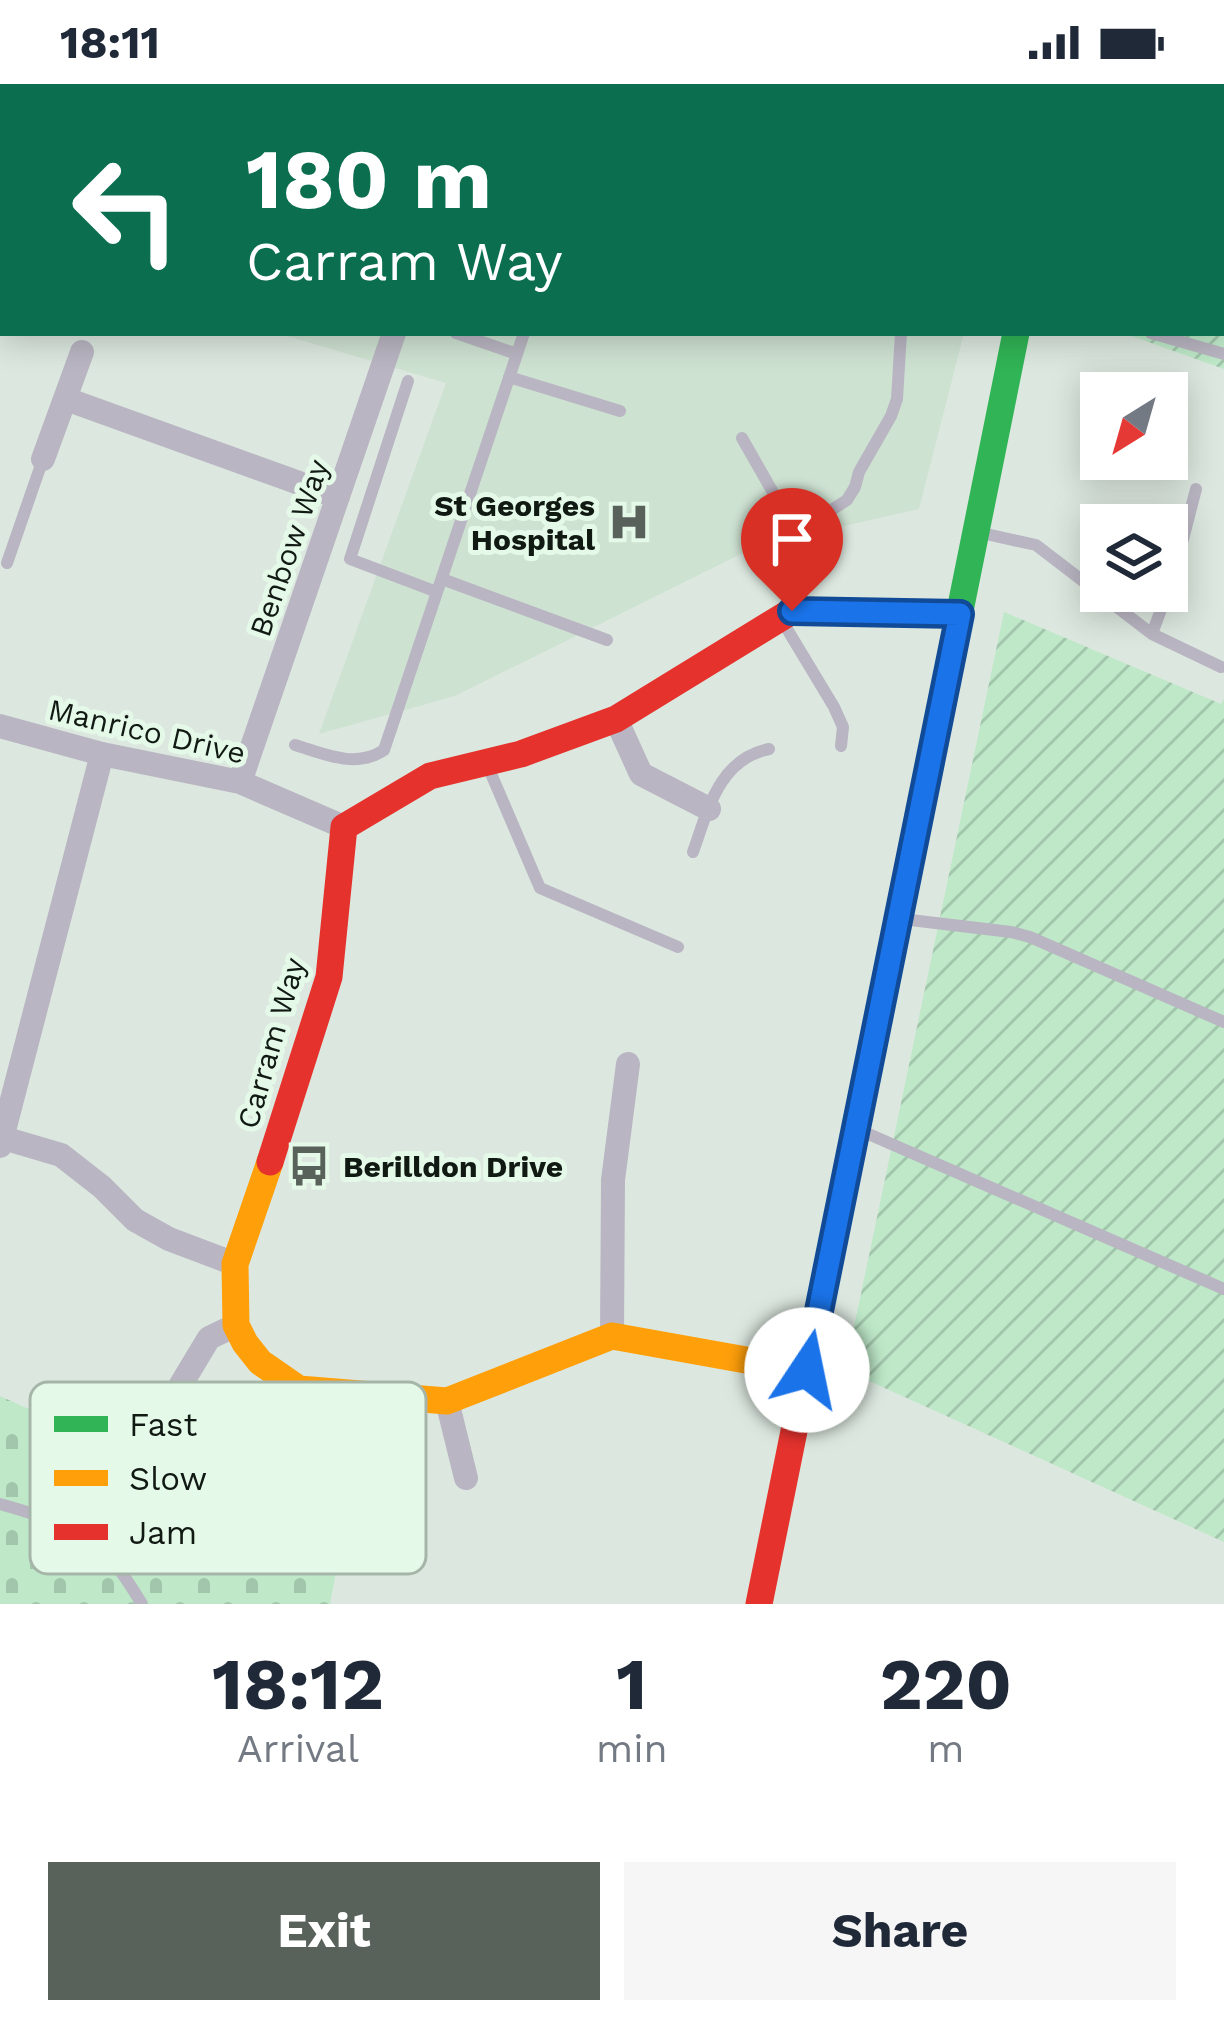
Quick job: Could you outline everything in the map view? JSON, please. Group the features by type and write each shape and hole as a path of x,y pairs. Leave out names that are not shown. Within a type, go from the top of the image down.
{"street":[{"name":"Benbow Way","path":"240,782 393,336"},
{"path":"759,1604 1015,336"},
{"path":"44,459 82,352"},
{"path":"66,399 338,497"},
{"path":"344,827 430,776 521,754 616,719 786,615 960,614"},
{"path":"616,719 641,774 709,809"},
{"name":"Manrico Drive","path":"0,726 102,754 240,782 344,827"},
{"path":"102,754 1,1140 61,1155 102,1186 135,1220 169,1239 235,1264"},
{"name":"Carram Way","path":"236,1324 235,1264 329,977 344,827"},
{"path":"612,1336 613,1180 628,1064"},
{"path":"183,1382 209,1338 236,1324 260,1362 289,1382"},
{"path":"426,1399 447,1401 612,1336 807,1370"},
{"path":"447,1401 466,1478"}],"lane":[{"path":"465,336 517,354"},
{"path":"295,745 355,761 384,750 523,336"},
{"path":"796,533 848,500 855,487 898,399 901,336"},
{"path":"1161,336 1224,354"},
{"path":"509,377 620,411"},
{"path":"408,381 350,559 607,640"},
{"path":"742,438 796,533 786,615 843,727 841,746"},
{"path":"7,563 44,459"},
{"path":"1152,634 1174,574 1196,489"},
{"path":"976,532 1036,545 1152,634 1221,667"},
{"path":"694,852 709,809 733,765 769,749"},
{"path":"486,763 540,888 678,946"},
{"path":"898,918 1030,938 1224,1022"},
{"path":"856,1129 1224,1289"},
{"path":"0,1504 30,1514"},
{"path":"123,1574 142,1604"}],"shaded area":[{"name":"St Georges Hospital","path":"287,336 963,336 919,509 757,546 455,696 319,734 446,383"}],"green space":[{"path":"1131,336 1224,336 1224,369"},
{"path":"1004,612 1221,704 1224,699 1224,1542 845,1370"},
{"path":"0,1396 30,1410 30,1574 336,1574 330,1604 0,1604"}],"traffic: fast":[{"path":"943,695 1015,336"}],"traffic: slow":[{"path":"270,1162 235,1264 236,1325 260,1362 289,1382"},
{"path":"426,1399 447,1401 612,1336 807,1371"}],"traffic: jam":[{"path":"270,1162 329,977 344,827 430,776 521,754 616,719 792,611 960,614"},
{"path":"759,1604 943,695"}],"place":[{"name":"St Georges Hospital","path":"629,522"},
{"name":"Berilldon Drive","path":"309,1166"}],"route":[{"path":"792,611 960,614 807,1370"}]}
